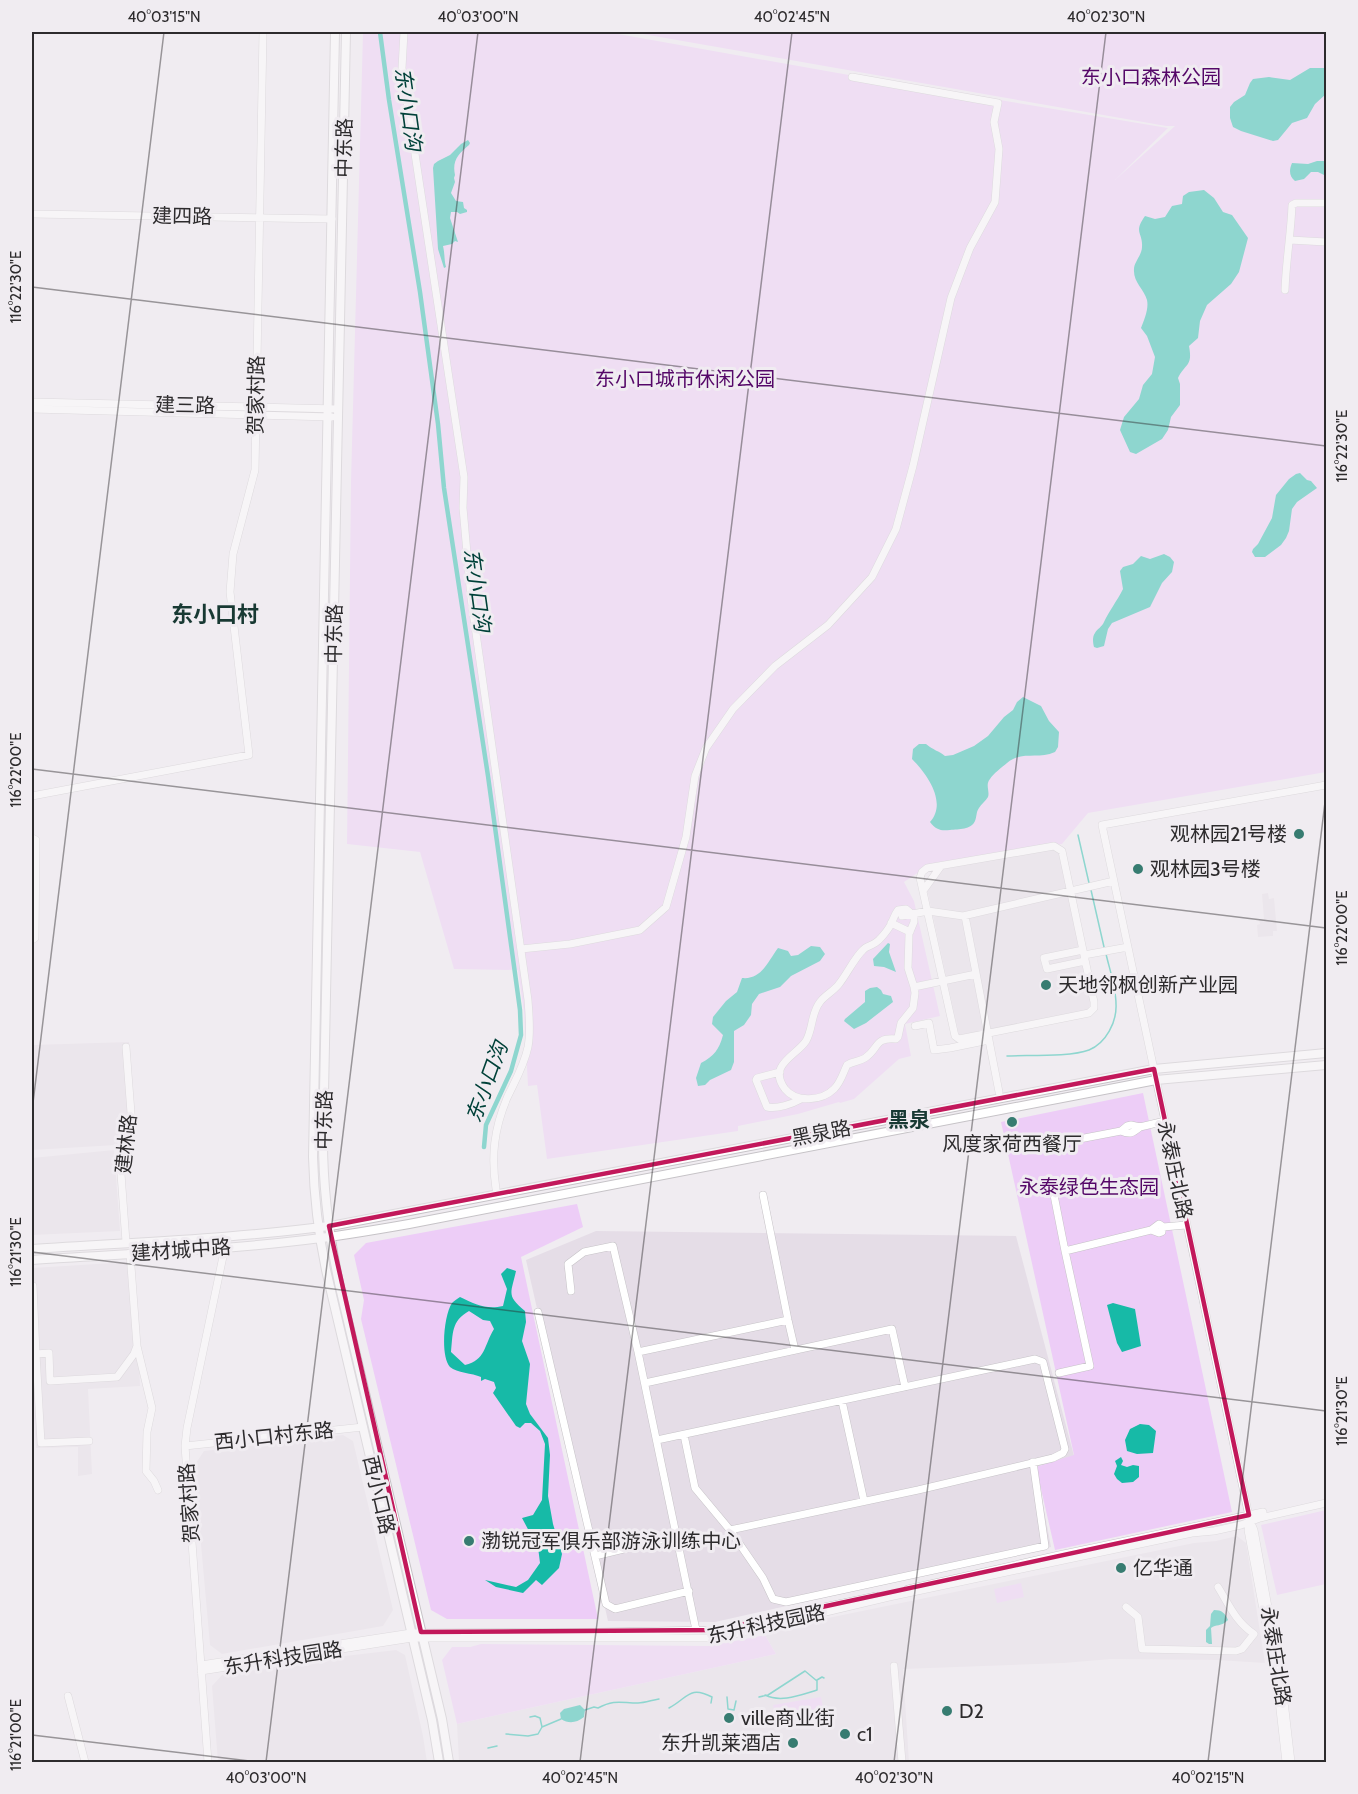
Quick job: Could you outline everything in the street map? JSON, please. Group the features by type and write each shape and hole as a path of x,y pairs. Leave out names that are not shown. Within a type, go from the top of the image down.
{"main road":[{"name":"中东路","path":"318,1227 313,1157 335,32"},
{"name":"中东路","path":"330,1237 324,1179 323,1140 346,32"},
{"name":"黑泉路","path":"318,1227 1154,1069 1326,1053"},
{"name":"黑泉路","path":"330,1237 495,1208 1156,1080 1326,1065"},
{"name":"西小口路","path":"318,1227 433,1727 439,1762"},
{"name":"建材城中路","path":"32,1249 318,1227"},
{"name":"西小口路","path":"330,1237 442,1719 449,1762"},
{"name":"建材城中路","path":"32,1260 225,1247 330,1237"}],"street":[{"name":"贺家村路","path":"32,796 249,755 230,592 233,554 255,470 263,32"},
{"path":"404,32 402,68 462,470 471,598 528,1000 530,1028 528,1048 495,1131 494,1192"},
{"path":"521,949 570,944 640,930 666,907 686,837 695,776 706,748 734,709 775,666 828,625 872,577 896,529 916,455 951,298 970,248 995,202 999,149 994,122 998,103 852,77"},
{"path":"1285,290 1292,204 1326,203"},
{"name":"建四路","path":"32,214 332,219"},
{"path":"1290,240 1326,242"},
{"name":"建三路","path":"32,402 338,413"},
{"name":"建三路","path":"32,409 256,411"},
{"name":"永泰庄北路","path":"1291,1762 1282,1684 1254,1530 1186,1225 1102,825 1326,785"},
{"path":"32,838 36,840 35,938 32,940"},
{"path":"915,1026 929,1023 934,1050 950,1048 988,1036 1092,1011 1094,1002 1062,851 1054,846 927,868 922,872 920,878 955,1036 958,1039 988,1036"},
{"path":"923,891 941,866"},
{"path":"902,916 928,911 965,916 1114,881"},
{"path":"780,1071 756,1080 767,1107 816,1097 833,1090 847,1065 867,1057 882,1040 896,1040 901,1023 911,1012 915,1003 914,987 908,968 910,932 914,922 912,914 906,909 896,912 890,927 875,943 863,949 838,985 819,1003 805,1042 785,1060 780,1071 781,1083 796,1098 801,1099"},
{"path":"965,916 999,1092"},
{"path":"891,922 910,932"},
{"path":"1084,955 1047,969 1044,958 1084,955 1128,947"},
{"path":"914,987 976,974"},
{"name":"建林路","path":"126,1047 132,1126 121,1174 126,1242"},
{"path":"1074,1140 1121,1131 1126,1126 1140,1127 1165,1121"},
{"path":"1054,1195 1090,1365 1059,1373"},
{"path":"763,1196 795,1350"},
{"path":"1065,1251 1151,1230 1157,1225 1163,1227 1186,1225"},
{"path":"571,1291 568,1264 584,1252 613,1246 645,1383 696,1630"},
{"name":"贺家村路","path":"208,1762 185,1446 225,1247"},
{"path":"130,1253 138,1346 152,1408 147,1432 146,1471 158,1490"},
{"path":"32,1286 41,1443 89,1441"},
{"path":"538,1312 606,1604 615,1609 689,1591"},
{"path":"638,1352 788,1320"},
{"path":"645,1383 892,1329 905,1387"},
{"path":"36,1354 50,1353 50,1381 117,1377 135,1354 138,1346"},
{"path":"657,1440 1035,1359 1043,1362 1065,1449 1059,1455 918,1490 730,1530"},
{"path":"842,1401 864,1501"},
{"name":"西小口村东路","path":"185,1446 363,1427"},
{"path":"684,1435 695,1488 730,1530 763,1578 773,1599 786,1602 1045,1546 1033,1462"},
{"path":"1250,1519 1326,1501"},
{"name":"永泰庄北路","path":"1250,1519 1248,1530 1277,1683 1286,1762"},
{"name":"东升科技园路","path":"201,1668 422,1635 715,1630 1070,1552 1250,1519"},
{"name":"东升科技园路","path":"422,1635 717,1638 889,1597 1192,1533 1214,1531 1250,1519"},
{"path":"595,1556 677,1536"},
{"path":"1126,1607 1138,1617 1142,1649 1236,1651 1242,1649 1254,1634 1244,1627 1230,1611 1218,1587"},
{"path":"894,1666 902,1762"},
{"path":"68,1696 85,1762"}],"highlighted area":[{"path":"1154,1069 1249,1515 715,1630 421,1632 329,1226"}],"shaded area":[{"path":"1310,68 1326,68 1326,94 1315,104 1307,118 1292,123 1278,140 1273,141 1233,127 1230,107 1245,95 1253,79 1269,77 1290,80"},
{"path":"468,140 469,145 455,162 455,182 451,193 456,201 463,202 467,212 460,214 451,212 450,218 458,242 443,246 446,267 444,268 438,249 433,168 434,164 450,155"},
{"path":"1326,161 1326,176 1318,172 1311,172 1304,179 1295,181 1290,170 1292,163 1308,164"},
{"path":"1204,190 1214,198 1223,212 1232,215 1248,238 1239,272 1231,284 1207,305 1200,321 1198,338 1189,346 1189,361 1178,378 1180,405 1171,417 1168,430 1162,439 1136,454 1130,452 1120,430 1124,417 1139,399 1143,385 1152,374 1155,357 1147,336 1141,328 1147,303 1146,296 1134,274 1134,266 1142,247 1139,229 1145,216 1155,219 1165,217 1172,206 1182,204 1183,196 1189,192"},
{"path":"1300,473 1317,488 1297,502 1292,509 1289,531 1281,545 1265,557 1255,557 1253,549 1272,518 1276,495 1289,479"},
{"path":"1164,554 1174,562 1172,572 1162,583 1150,607 1112,623 1108,629 1104,646 1094,647 1094,635 1123,589 1120,571 1123,567 1133,564 1141,556 1150,559"},
{"path":"1023,697 1041,706 1049,721 1059,732 1058,747 1055,752 1013,759 991,777 988,797 978,810 973,824 961,829 937,828 930,822 937,806 936,797 929,780 912,759 913,749 919,744 926,744 945,756 974,746 988,736"},
{"path":"1054,849 1059,852 1092,1002 1088,1010 959,1035 927,889 941,869"},
{"path":"1268,893 1269,899 1274,898 1277,931 1273,931 1273,936 1258,937 1259,919 1264,919 1262,894"},
{"path":"888,943 896,972 874,966 873,959"},
{"path":"811,946 820,947 825,954 820,961 791,976 780,987 759,994 752,1004 751,1015 744,1025 734,1031 734,1062 731,1070 710,1080 705,1085 698,1086 696,1078 701,1063 715,1052 723,1035 712,1024 713,1017 737,992 742,978 749,978 760,973 778,948 788,951 791,956 798,955"},
{"path":"877,987 883,994 891,996 893,1002 866,1023 854,1029 844,1021 845,1019 865,1002 865,991"},
{"path":"129,1042 133,1144 32,1150 32,1045"},
{"path":"114,1150 120,1231 32,1235 32,1158"},
{"path":"596,1231 1016,1236 1074,1456 1036,1467 1051,1547 715,1622 608,1621 526,1260"},
{"path":"129,1262 138,1335 140,1386 88,1389 92,1474 78,1476 78,1447 36,1448 32,1387 32,1268"},
{"path":"507,1268 516,1271 512,1297 525,1311 526,1322 522,1341 530,1364 526,1404 530,1414 548,1438 550,1455 548,1496 562,1554 559,1568 542,1585 536,1580 523,1593 496,1587 485,1580 516,1587 528,1580 540,1563 536,1531 530,1533 522,1518 533,1515 542,1500 545,1444 540,1431 531,1423 525,1423 520,1428 516,1426 493,1393 496,1388 494,1382 485,1379 481,1381 481,1377 450,1367 444,1345 449,1309 452,1303 460,1297 486,1307 503,1306 507,1289 501,1274","holes":["469,1311 483,1320 490,1321 494,1329 481,1356 465,1365 451,1352 456,1324"]},
{"path":"1113,1303 1135,1309 1141,1346 1122,1352 1117,1343 1107,1305"},
{"path":"1140,1424 1149,1425 1156,1431 1153,1453 1137,1454 1127,1451 1125,1440 1130,1429"},
{"path":"343,1435 353,1441 393,1610 383,1626 222,1654 210,1645 194,1466 204,1451"},
{"path":"1121,1457 1123,1461 1121,1465 1139,1466 1139,1477 1133,1482 1122,1483 1114,1474 1117,1466 1115,1461"},
{"path":"1237,1536 1246,1543 1265,1663 1111,1659 903,1669 909,1762 459,1762 457,1724 776,1654 765,1635 784,1627"},
{"path":"1214,1610 1223,1612 1228,1620 1211,1628 1212,1644 1209,1644 1206,1642 1206,1630 1210,1626 1211,1614"},
{"path":"396,1650 405,1655 427,1762 218,1762 212,1686 222,1675"},
{"path":"580,1705 585,1710 584,1717 572,1722 561,1719 560,1713 564,1709"}],"green space":[{"name":"东小口城市休闲公园","path":"363,32 607,32 1168,128 1115,180 1175,126 631,32 1326,32 1326,772 1088,813 1062,844 931,864 904,882 914,901 940,1016 905,1024 911,1056 899,1059 854,1099 840,1103 738,1126 738,1131 547,1159 537,1085 528,1086 524,1012 518,970 454,969 420,852 347,844 351,481"},
{"name":"永泰绿色生态园","path":"1143,1093 1232,1512 1055,1550 1036,1467 1074,1455 1001,1122"},
{"path":"577,1204 583,1227 521,1257 598,1619 447,1619 431,1610 361,1319 364,1300 354,1255 366,1243"},
{"path":"1326,1510 1326,1584 1277,1595 1261,1525"},
{"path":"1021,1583 1024,1597 997,1603 994,1589"},
{"path":"765,1635 776,1654 457,1724 442,1660 452,1647 470,1647 481,1644 709,1646"},
{"path":"821,1697 823,1708 775,1715 773,1705"}],"waterway":[{"name":"东小口沟","path":"380,32 420,292 438,424 444,488 488,776 520,1010 521,1035 511,1071 486,1125 484,1147"},
{"path":"1078,835 1089,883"},
{"path":"1091,890 1104,947"},
{"path":"1007,1056 1072,1054 1089,1050 1101,1042 1112,1025 1116,1011 1115,992 1106,954"},
{"path":"759,1697 768,1695 805,1671 817,1681"},
{"path":"765,1695 784,1698 804,1694 817,1690 817,1680 824,1678"},
{"path":"669,1708 689,1694 698,1692 712,1697 711,1703"},
{"path":"727,1697 728,1709 734,1710 736,1701"},
{"path":"585,1710 614,1702 641,1703 659,1699"},
{"path":"530,1717 540,1718 542,1727"},
{"path":"506,1734 528,1736 538,1734 542,1727 561,1719"},
{"path":"488,1748 497,1746"}],"place":[{"name":"观林园21号楼","path":"1299,834"},
{"name":"观林园3号楼","path":"1138,869"},
{"name":"天地邻枫创新产业园","path":"1046,985"},
{"name":"风度家荷西餐厅","path":"1012,1122"},
{"name":"渤锐冠军俱乐部游泳训练中心","path":"469,1541"},
{"name":"亿华通","path":"1121,1568"},
{"name":"D2","path":"947,1711"},
{"name":"ville商业街","path":"729,1718"},
{"name":"c1","path":"845,1734"},
{"name":"东升凯莱酒店","path":"793,1743"}],"district":[{"name":"东小口村","path":"215,614"},
{"name":"黑泉","path":"909,1120"}],"park label":[{"name":"东小口森林公园","path":"1151,77"}]}
